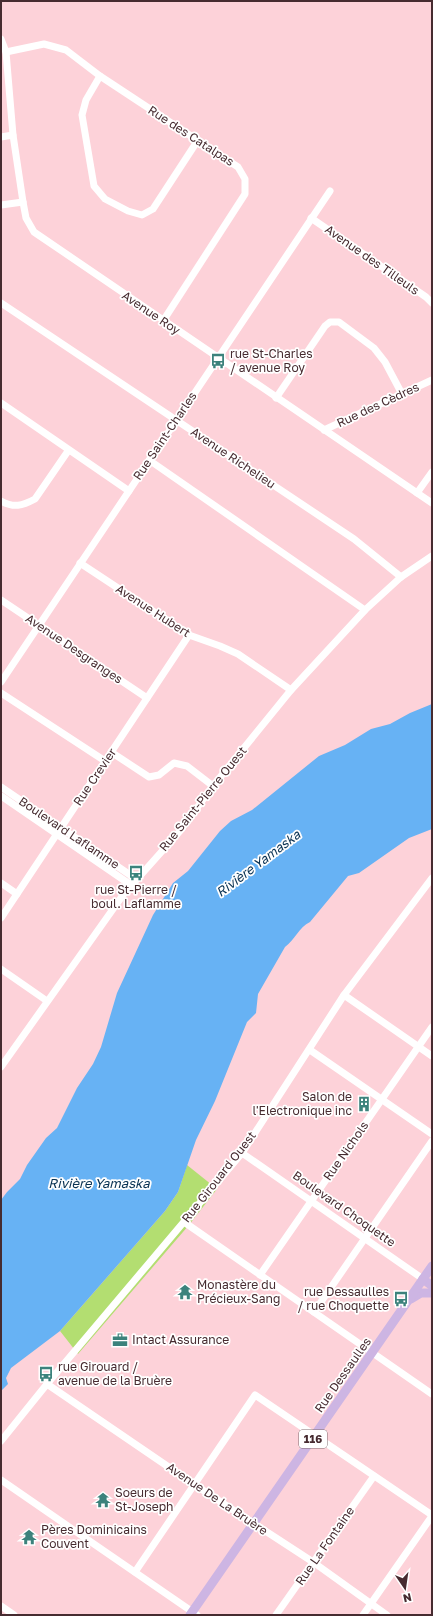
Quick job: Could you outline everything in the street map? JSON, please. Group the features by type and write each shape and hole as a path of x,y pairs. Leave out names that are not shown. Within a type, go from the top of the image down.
{"main road":[{"name":"Rue Dessaulles","path":"194,1614 254,1524 432,1266"},
{"name":"Boulevard Choquette","path":"423,1279 432,1286"},
{"path":"407,1302 421,1293 432,1293"}],"street":[{"name":"Avenue Roy","path":"1,38 6,52 13,135 23,202 26,218 34,232 432,504"},
{"name":"Rue des Catalpas","path":"6,52 44,44 66,50 100,76 238,167 245,179 246,194 163,321"},
{"path":"100,76 86,100 82,114 94,186 105,199 128,211 142,215 153,209 198,140"},
{"path":"1,136 13,135"},
{"name":"Rue Saint-Charles","path":"1,682 330,191"},
{"path":"1,205 23,202"},
{"name":"Avenue des Tilleuls","path":"311,218 426,297 432,303"},
{"name":"Avenue Richelieu","path":"1,303 354,539 401,577"},
{"path":"276,398 325,326 330,322 339,322 374,348 385,362 402,394"},
{"name":"Rue des Cèdres","path":"324,430 432,380"},
{"path":"1,403 68,451 128,491"},
{"path":"1,501 10,506 16,506 28,503 35,499 68,451"},
{"path":"149,460 365,610"},
{"path":"417,493 432,472"},
{"name":"Rue Saint-Pierre Ouest","path":"1,1067 134,882 180,831 213,786 291,690 365,610 401,577 432,556"},
{"name":"Avenue Hubert","path":"80,563 189,635 238,654 291,690"},
{"name":"Avenue Desgranges","path":"1,600 147,698"},
{"name":"Rue Crevier","path":"1,918 189,635"},
{"path":"1,693 105,761"},
{"path":"111,752 149,777 159,775 174,763 187,766 213,786"},
{"name":"Boulevard Laflamme","path":"1,787 59,831 134,882"},
{"name":"Boulevard Laflamme","path":"1,796 59,831"},
{"name":"Rue Girouard Ouest","path":"1,1441 242,1152 310,1050 344,995 432,878"},
{"path":"1,883 17,894"},
{"path":"1,969 47,1001"},
{"path":"344,995 432,1056"},
{"name":"Rue Nichols","path":"260,1275 432,1027"},
{"path":"310,1050 432,1134"},
{"path":"314,1312 432,1141"},
{"name":"Boulevard Choquette","path":"242,1152 423,1279"},
{"path":"184,1222 372,1353 431,1390"},
{"name":"Avenue De La Bruère","path":"47,1384 195,1485 313,1562 387,1615"},
{"path":"135,1572 256,1395 432,1515 363,1615"},
{"name":"Rue La Fontaine","path":"276,1615 374,1476"},
{"path":"1,1480 194,1614"},
{"path":"3,1610 14,1615"}],"green space":[{"path":"187,1165 217,1189 189,1225 78,1354 60,1331 165,1211 178,1192"}],"water":[{"name":"Rivière Yamaska","path":"432,704 432,829 409,838 359,873 348,876 310,922 303,927 285,947 258,994 256,1013 247,1022 215,1101 196,1140 178,1192 165,1211 60,1331 11,1368 6,1378 8,1384 1,1391 1,1200 20,1179 27,1165 46,1138 57,1128 77,1088 93,1064 101,1047 117,993 153,915 173,883 188,871 220,831 231,821 252,810 319,756 345,745 371,729 390,724 410,713"}],"place":[{"name":"rue St-Charles / avenue Roy","path":"218,361"},
{"name":"rue St-Pierre / boul. Laflamme","path":"136,873"},
{"name":"Salon de l'Electronique inc","path":"364,1104"},
{"name":"Monastère du Précieux-Sang","path":"185,1292"},
{"name":"rue Dessaulles / rue Choquette","path":"401,1299"},
{"name":"Intact Assurance","path":"120,1340"},
{"name":"rue Girouard / avenue de la Bruère","path":"46,1374"},
{"name":"Soeurs de St-Joseph","path":"103,1500"},
{"name":"Pères Dominicains Couvent","path":"29,1537"}]}
